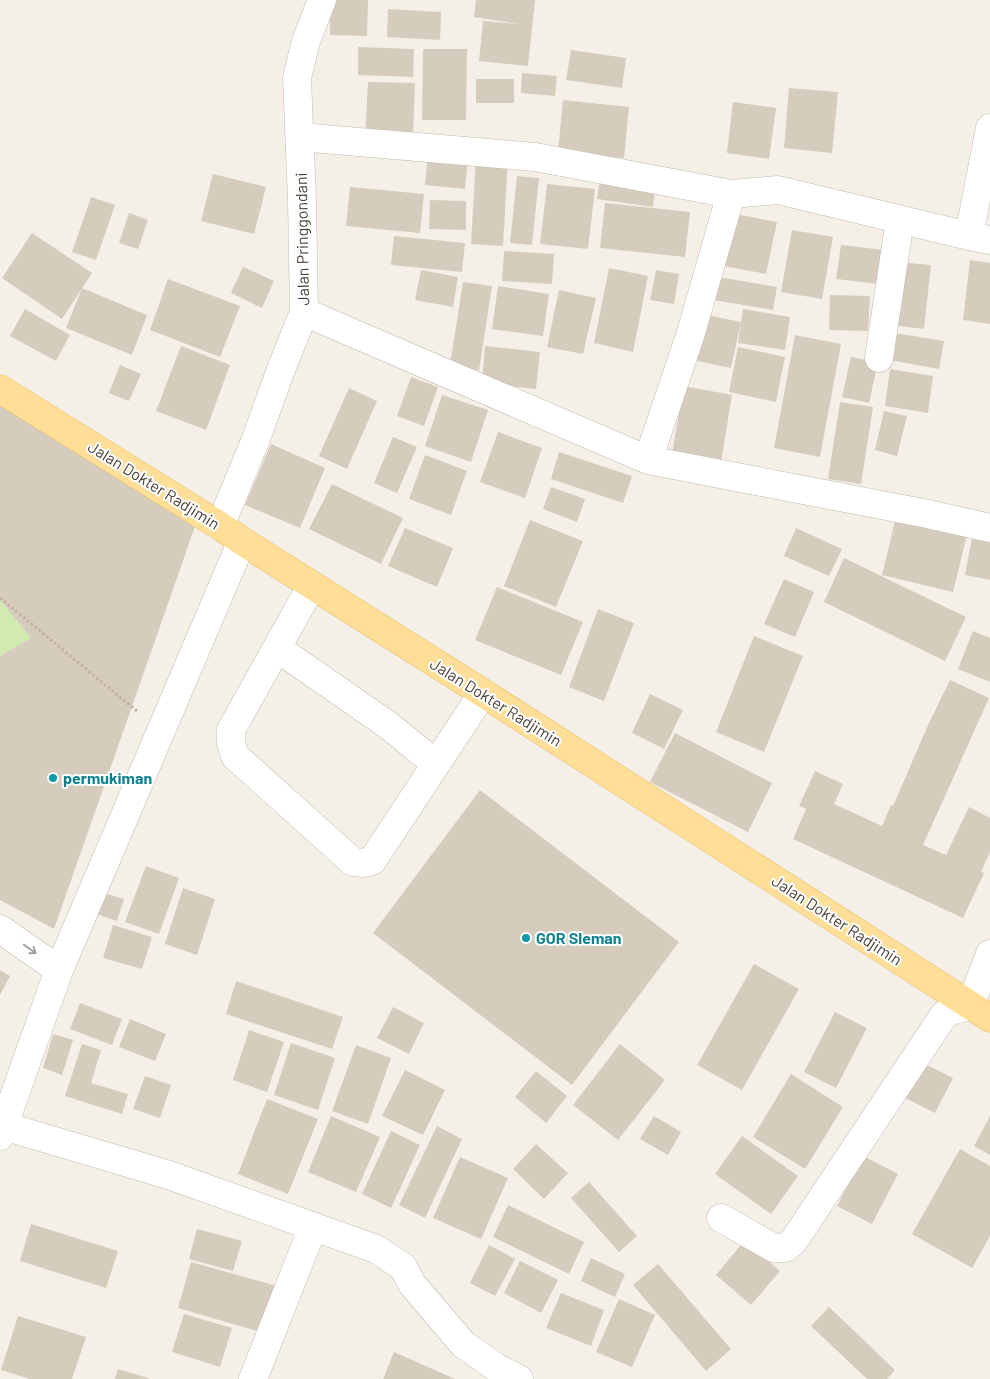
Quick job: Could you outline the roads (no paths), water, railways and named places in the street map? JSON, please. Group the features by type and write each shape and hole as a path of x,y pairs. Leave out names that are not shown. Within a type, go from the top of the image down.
{"main road":[{"name":"Jalan Dokter Radjimin","path":"0,389 483,693 980,1012"}],"street":[{"name":"Jalan Pringgondani","path":"220,526 304,312 297,78 306,41 322,0"},
{"path":"300,137 535,157 731,194 778,190 979,238 990,128"},
{"path":"648,460 690,336 731,194"},
{"path":"879,358 900,220"},
{"path":"304,312 648,460 928,514 990,528"},
{"path":"242,541 59,970 1,1129 169,1176 376,1249 403,1267 412,1284 463,1344 497,1368 519,1379"},
{"path":"312,586 230,730 231,743 235,756 353,862 364,863 372,861 483,693"},
{"path":"277,648 388,725 436,764"},
{"path":"0,928 59,970"},
{"path":"721,1218 774,1248 785,1248 793,1242 944,1015 952,1010 980,1012 990,954"},
{"path":"253,1379 313,1227"}],"place":[{"name":"permukiman","path":"53,778"},
{"name":"GOR Sleman","path":"526,938"}]}
